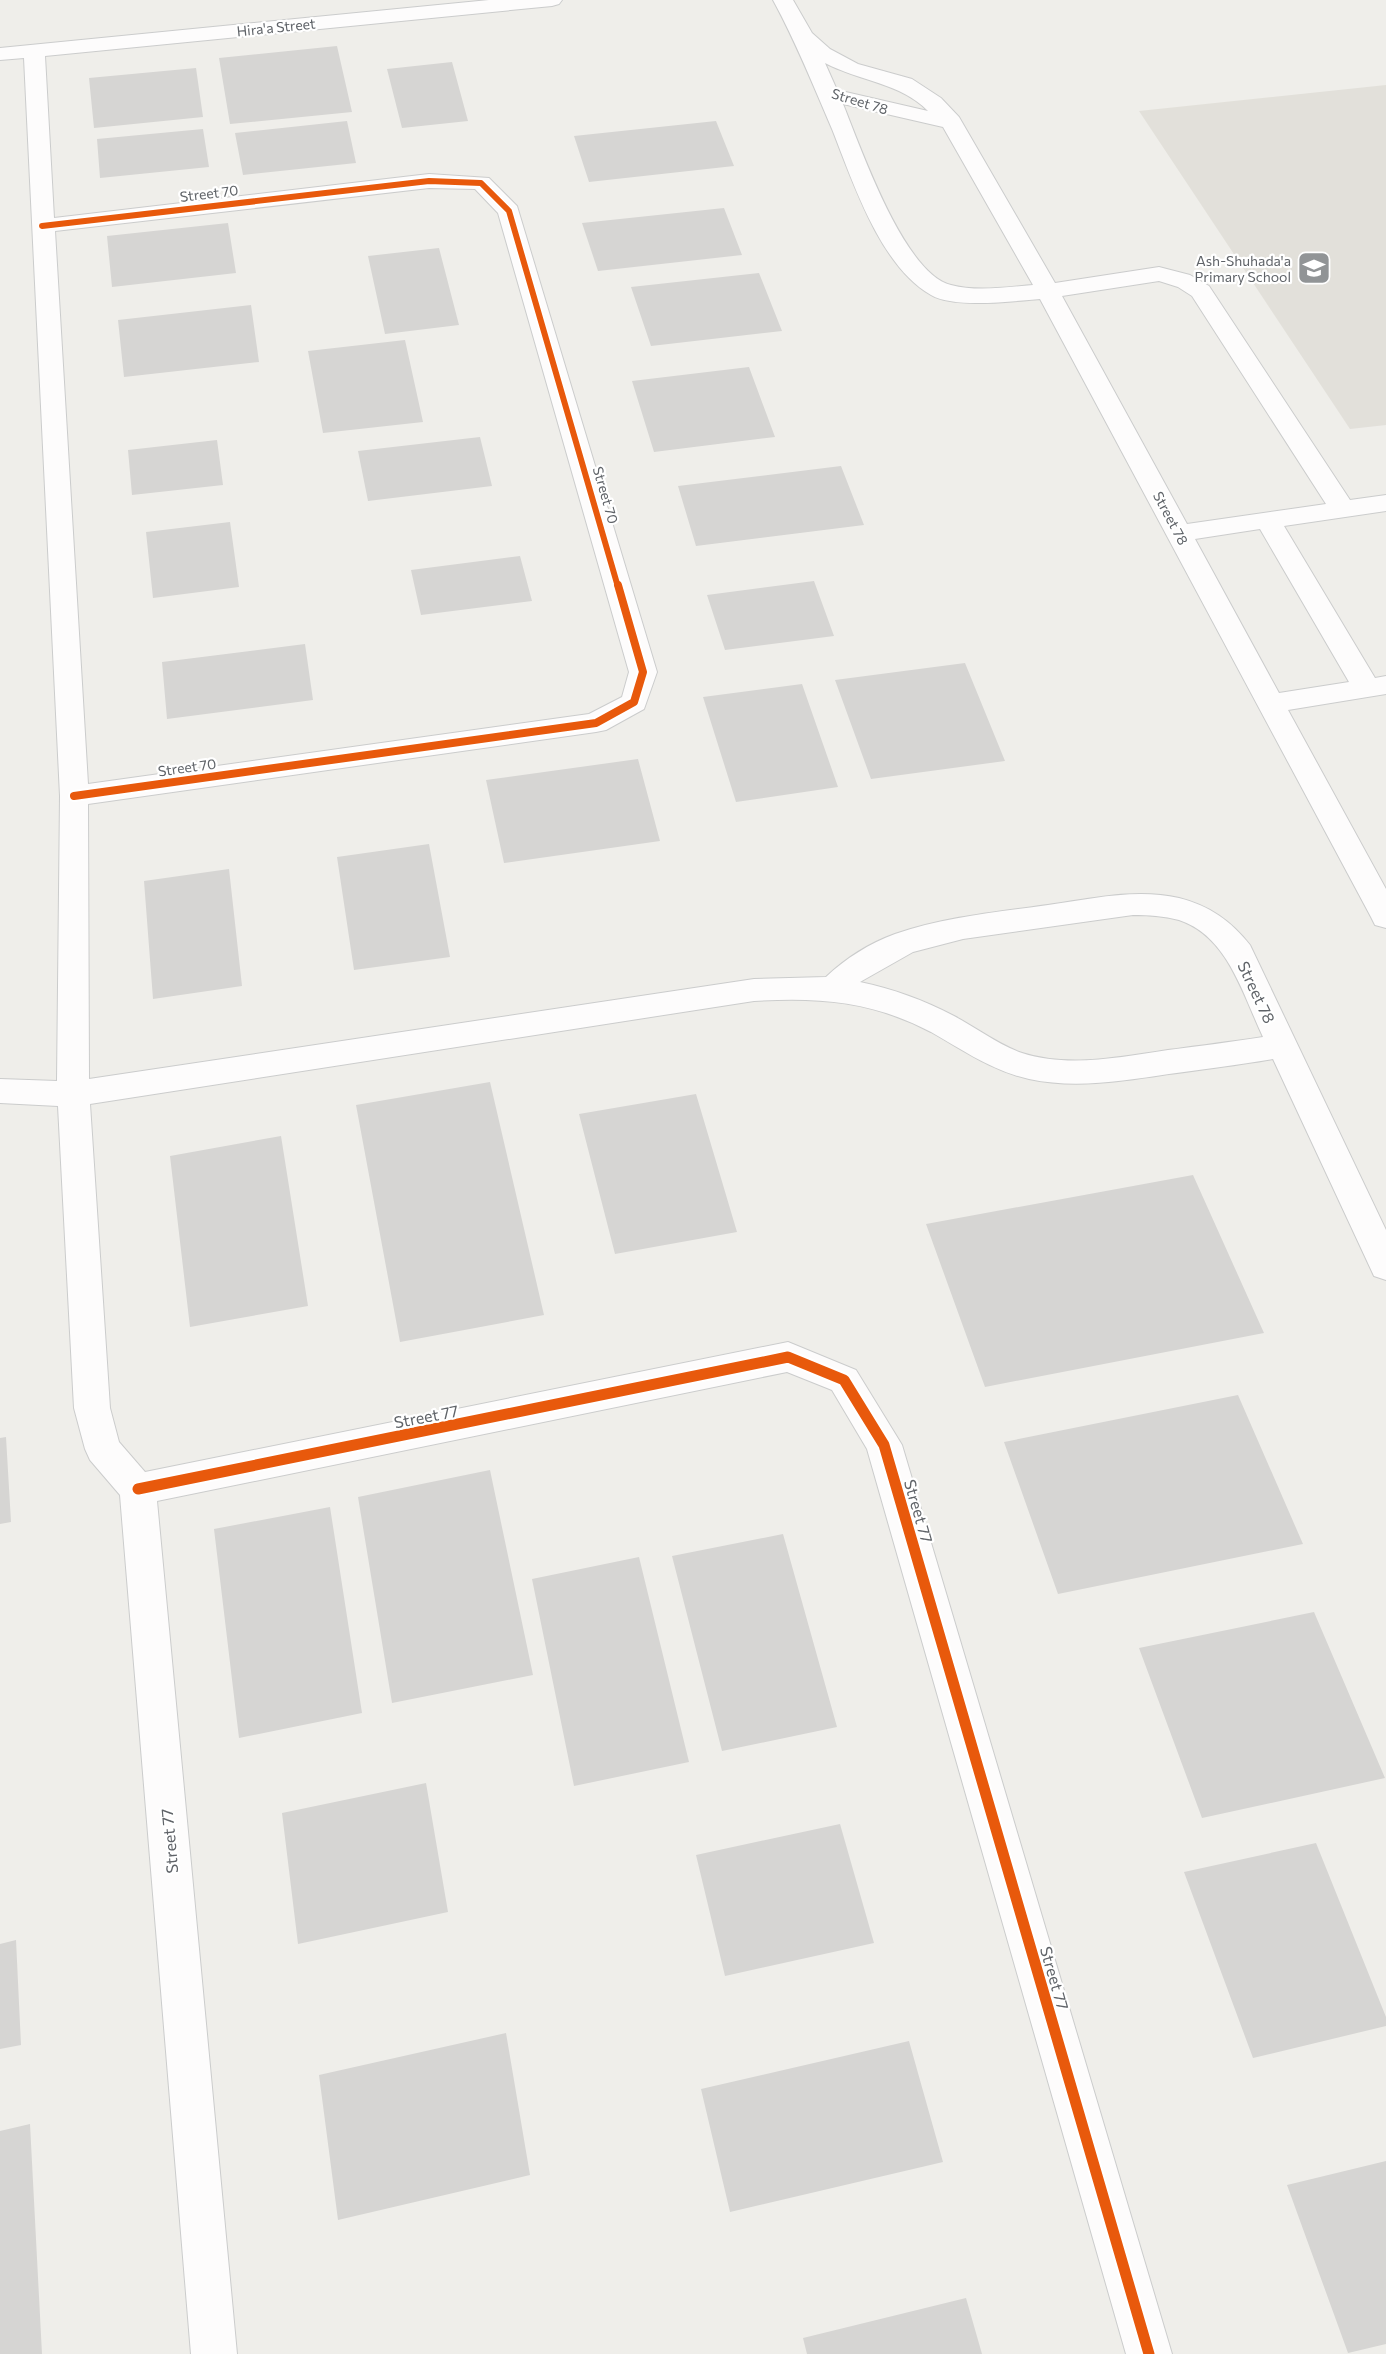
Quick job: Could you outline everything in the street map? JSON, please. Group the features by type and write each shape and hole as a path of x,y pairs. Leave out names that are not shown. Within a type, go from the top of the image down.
{"street":[{"name":"Hira'a Street","path":"0,54 454,5 552,0"},
{"name":"Street 78","path":"783,0 804,37 828,94 951,122"},
{"name":"Street 78","path":"804,37 823,53 851,68 904,84 933,104 951,122 1048,291 1271,704 1375,874 1386,917"},
{"path":"34,51 74,796 73,1094 92,1408 103,1449 138,1490"},
{"path":"828,94 883,226 917,273 940,291 976,296 1048,291 1159,274 1190,282 1201,291 1343,510"},
{"name":"Street 70","path":"42,226 429,181 481,183 509,211 643,672 634,702 596,723 74,796"},
{"path":"1179,533 1386,503"},
{"path":"1268,521 1377,686 1271,704"},
{"name":"Street 78","path":"834,988 854,969 877,955 933,934 1133,904 1160,904 1193,913 1226,935 1239,952 1386,1266"},
{"path":"0,1091 73,1094 754,990 794,986 834,988 873,995 911,1007 983,1050 1028,1067 1067,1072 1125,1069 1283,1046"},
{"name":"Street 77","path":"214,2354 138,1490 788,1357 844,1380 884,1445 1149,2354"}],"shaded area":[{"name":"Ash-Shuhada'a Primary School","path":"1386,85 1386,425 1350,429 1139,111"}],"building":[{"path":"337,46 352,112 230,124 219,58"},
{"path":"452,62 468,121 402,128 387,69"},
{"path":"196,68 203,117 94,128 89,78"},
{"path":"347,121 356,163 243,175 235,133"},
{"path":"716,121 734,166 589,182 574,136"},
{"path":"203,129 209,167 100,178 97,139"},
{"path":"724,208 742,255 598,271 582,223"},
{"path":"228,223 236,273 112,287 107,236"},
{"path":"439,248 459,325 385,334 368,256"},
{"path":"759,273 782,331 651,346 631,287"},
{"path":"251,305 259,362 124,377 118,320"},
{"path":"405,340 423,422 323,433 308,351"},
{"path":"749,367 775,437 654,452 632,381"},
{"path":"480,437 492,486 368,501 358,451"},
{"path":"217,440 223,485 132,495 128,450"},
{"path":"841,466 864,525 696,546 678,486"},
{"path":"230,522 239,587 153,598 146,532"},
{"path":"520,556 532,601 421,615 411,570"},
{"path":"814,581 834,636 725,650 707,595"},
{"path":"305,644 313,700 167,719 162,662"},
{"path":"965,663 1005,761 871,779 835,680"},
{"path":"802,684 838,787 736,802 703,697"},
{"path":"638,759 660,841 504,863 486,780"},
{"path":"429,844 450,957 354,970 337,857"},
{"path":"229,869 242,986 153,999 144,881"},
{"path":"490,1082 544,1315 400,1342 356,1105"},
{"path":"696,1094 737,1232 615,1254 579,1114"},
{"path":"281,1136 308,1306 190,1327 170,1156"},
{"path":"1193,1175 1264,1333 985,1387 926,1224"},
{"path":"1238,1395 1303,1544 1058,1594 1004,1442"},
{"path":"6,1437 11,1522 0,1524 0,1438"},
{"path":"490,1470 533,1675 392,1703 358,1497"},
{"path":"330,1507 362,1713 239,1738 214,1529"},
{"path":"783,1534 837,1727 722,1751 672,1556"},
{"path":"639,1557 689,1762 574,1786 532,1579"},
{"path":"1314,1612 1385,1778 1202,1818 1139,1648"},
{"path":"426,1783 448,1912 298,1944 282,1813"},
{"path":"840,1824 874,1943 725,1976 696,1855"},
{"path":"1316,1843 1386,2017 1386,2026 1253,2058 1184,1872"},
{"path":"16,1940 21,2045 0,2049 0,1944"},
{"path":"506,2033 530,2175 338,2220 319,2075"},
{"path":"909,2041 943,2162 730,2212 701,2089"},
{"path":"30,2124 42,2354 0,2354 0,2131"},
{"path":"1386,2161 1386,2344 1348,2353 1287,2185"},
{"path":"966,2298 982,2354 807,2354 803,2338"}],"cycle path":[{"path":"42,226 429,181 481,183 509,211 643,672 634,702 596,723 74,796"},
{"path":"138,1489 788,1357 844,1380 884,1445 1149,2354"}],"place":[{"name":"Ash-Shuhada'a Primary School","path":"1314,268"}]}
